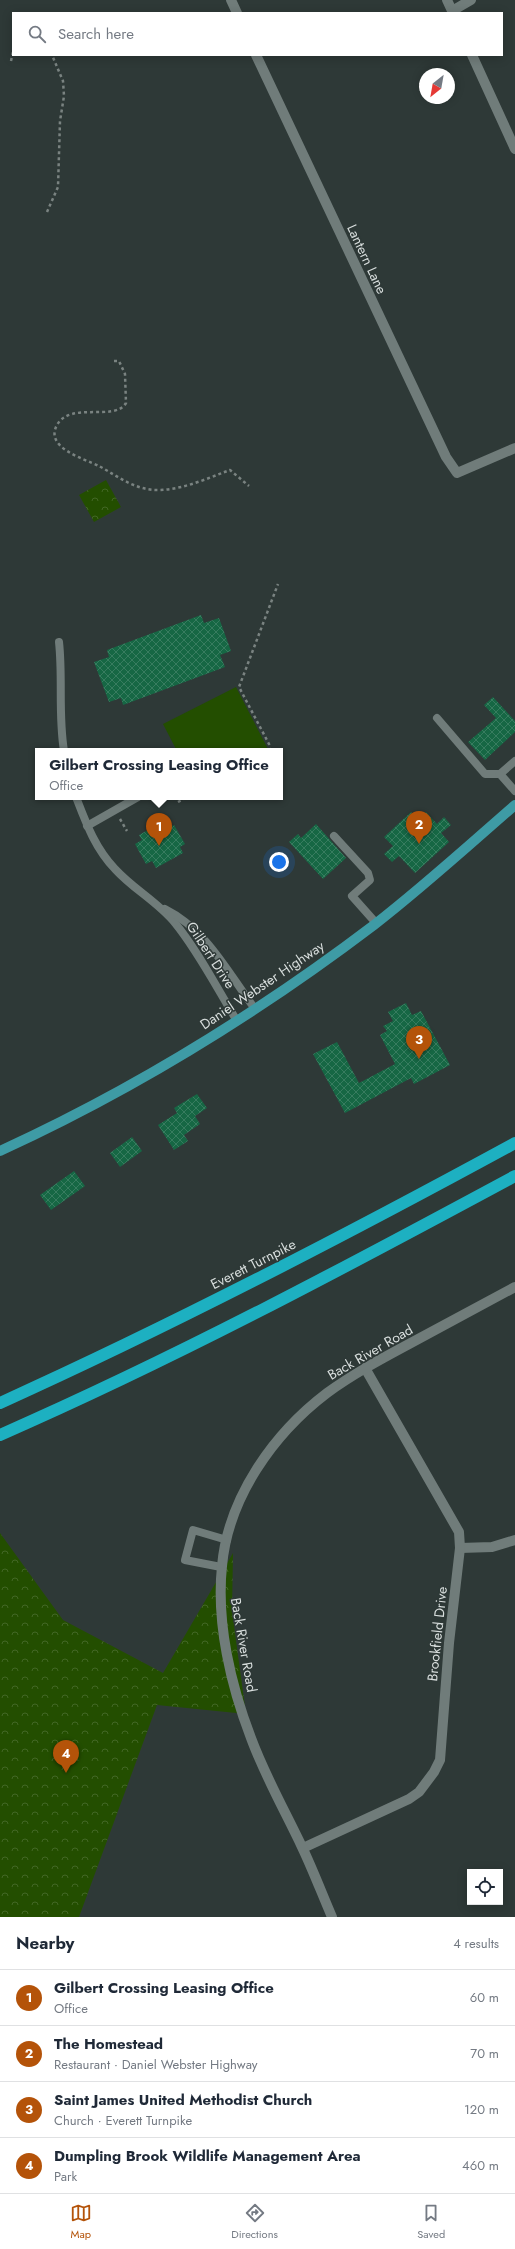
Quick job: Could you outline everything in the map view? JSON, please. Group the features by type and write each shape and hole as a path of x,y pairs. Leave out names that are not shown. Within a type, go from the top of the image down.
{"highway":[{"name":"Everett Turnpike","path":"0,1403 56,1378 270,1273 515,1143"},
{"path":"0,1435 62,1408 275,1303 515,1176"}],"main road":[{"name":"Daniel Webster Highway","path":"0,1151 59,1124 116,1094 255,1009 376,923 515,805"}],"street":[{"path":"231,0 237,12"},
{"path":"447,0 452,12 471,0"},
{"name":"Lantern Lane","path":"256,56 436,440 457,473 515,448"},
{"path":"472,56 515,149"},
{"name":"Back River Road","path":"332,1917 303,1848 255,1747 241,1709 224,1631 221,1600 222,1567 227,1540 249,1484 280,1438 314,1403 365,1368 515,1287"},
{"name":"Brookfield Drive","path":"303,1848 409,1799 419,1792 434,1772 440,1760 449,1651 460,1548 459,1532 457,1526 365,1368"},
{"path":"460,1548 492,1547 515,1540"}],"lane":[{"path":"59,642 61,659 60,726 64,748"},
{"path":"437,718 485,774 500,774 515,761"},
{"path":"500,774 515,791"},
{"name":"Gilbert Drive","path":"77,800 87,826 98,847 115,869 159,906 188,940 237,1021"},
{"path":"87,826 133,800"},
{"path":"334,836 368,873 370,880 352,896 376,923"},
{"name":"Gilbert Drive","path":"159,906 178,916 196,931 220,958 255,1009"},
{"path":"222,1567 185,1560 193,1530 227,1540"}],"path":[{"path":"11,61 12,56"},
{"path":"47,212 58,187 60,121 64,96 63,81 52,56"},
{"path":"114,361 119,362 124,369 126,402 124,406 114,410 84,412 61,419 56,426 54,436 58,444 73,455 136,487 160,490 170,489 190,485 230,470 249,486"},
{"path":"270,748 269,744 239,687 278,584"},
{"path":"178,802 182,800"},
{"path":"119,817 127,831"}],"green space":[{"path":"106,480 121,507 94,522 79,495"},
{"path":"236,687 267,748 175,748 163,724"},
{"path":"0,1533 63,1620 163,1673 233,1553 232,1611 246,1714 157,1705 79,1917 0,1917"}],"building":[{"path":"201,615 204,623 219,618 231,651 220,655 225,667 123,705 121,698 109,702 94,662 109,657 107,650"},
{"path":"493,697 515,721 515,732 485,760 468,742 496,718 484,705"},
{"path":"411,812 418,820 426,812 437,824 444,817 451,825 441,833 449,842 415,873 399,856 392,862 384,854 393,846 384,837"},
{"path":"162,822 166,829 174,825 185,844 180,847 183,853 156,868 152,861 146,864 135,844 142,840 139,835"},
{"path":"316,824 346,858 323,879 289,842 298,834 301,838"},
{"path":"406,1003 412,1015 421,1011 450,1065 414,1084 411,1078 345,1113 313,1054 337,1042 359,1083 395,1064 380,1035 387,1031 383,1026 393,1021 388,1012"},
{"path":"197,1094 207,1108 195,1116 200,1124 184,1135 188,1141 174,1150 158,1125 177,1113 174,1108"},
{"path":"132,1137 142,1151 120,1167 110,1153"},
{"path":"74,1171 85,1186 51,1210 40,1195"}],"place":[{"name":"The Homestead","path":"419,844"},
{"name":"Gilbert Crossing Leasing Office","path":"159,846"},
{"name":"Saint James United Methodist Church","path":"419,1059"},
{"name":"Dumpling Brook Wildlife Management Area","path":"66,1773"}]}
